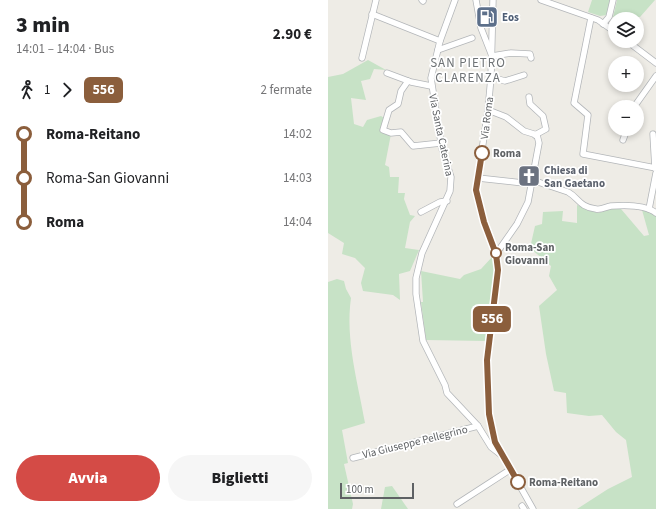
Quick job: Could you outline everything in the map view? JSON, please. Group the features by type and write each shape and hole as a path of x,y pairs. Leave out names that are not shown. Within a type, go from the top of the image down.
{"street":[{"path":"362,58 376,0"},
{"name":"Via Santa Caterina","path":"455,0 440,41 431,78 431,86 441,143 451,177 450,191 447,201 422,253 418,268 416,294 423,341 445,384 447,393 478,426 491,447 502,455"},
{"path":"476,0 481,28 492,56 511,53 530,54 531,58"},
{"name":"Via Roma","path":"493,0 491,77 488,110 476,190 478,202 496,254 498,270 488,345 487,389 490,425 495,442 533,509"},
{"path":"540,0 591,18 608,27"},
{"path":"603,24 610,17 613,0"},
{"path":"372,14 440,41"},
{"path":"591,18 574,103 588,115 583,154 656,169"},
{"path":"438,50 472,38"},
{"path":"636,48 656,63"},
{"path":"387,73 408,81 431,86"},
{"path":"491,77 506,81 524,75"},
{"path":"639,100 656,76"},
{"path":"408,81 401,91 398,104 389,110 383,130 391,133 401,132 413,146 441,143"},
{"path":"529,97 530,104 543,116 546,129 535,135"},
{"path":"488,110 506,117 524,131 535,135 538,137 539,143 528,202 517,224 496,254"},
{"path":"649,209 656,169 653,134"},
{"path":"623,140 625,136"},
{"path":"478,178 532,182 573,194 581,204 596,209 611,206 636,207 649,209 656,214"},
{"path":"421,212 440,202 447,201"},
{"name":"Via Giuseppe Pellegrino","path":"353,458 478,426"},
{"path":"457,504 511,469"}],"green space":[{"path":"592,0 610,0 607,15 600,16 588,12"},
{"path":"617,0 655,0 644,12 614,12"},
{"path":"368,60 386,70 374,69 370,79 361,81 366,100 351,98 354,124 363,127 367,120 381,116 384,118 380,132 391,134 385,165 389,167 390,177 399,177 398,193 405,193 404,199 410,215 415,216 410,222 405,248 419,250 410,271 399,274 400,300 393,295 363,291 361,283 365,268 355,258 342,254 344,243 328,233 328,77 343,74"},
{"path":"577,205 598,213 611,208 621,209 644,236 649,235 642,210 656,216 656,509 577,509 608,489 632,477 626,440 616,432 602,415 589,416 567,413 566,393 554,391 546,354 539,306 557,290 549,276 551,266 530,248 535,226 542,224 543,212 563,211 562,221 577,223"},
{"path":"493,256 495,270 486,341 426,340 421,302 423,302 421,271 460,279 464,275 481,269"},
{"path":"337,279 344,281 351,298 351,345 365,423 342,430 348,463 344,464 353,504 352,509 328,509 328,282"},
{"path":"392,486 408,509 381,509 385,487"}],"bus line":[{"name":"556","path":"482,153 476,190 477,197 498,262 487,360 487,389 490,425 495,442 518,482"}],"place":[{"name":"Eos","path":"487,17"},
{"name":"Roma","path":"482,153"},
{"name":"Chiesa di San Gaetano","path":"529,176"},
{"name":"Roma-San Giovanni","path":"496,253"},
{"name":"Roma-Reitano","path":"518,482"}],"district":[{"name":"SAN PIETRO CLARENZA","path":"468,70"}]}
